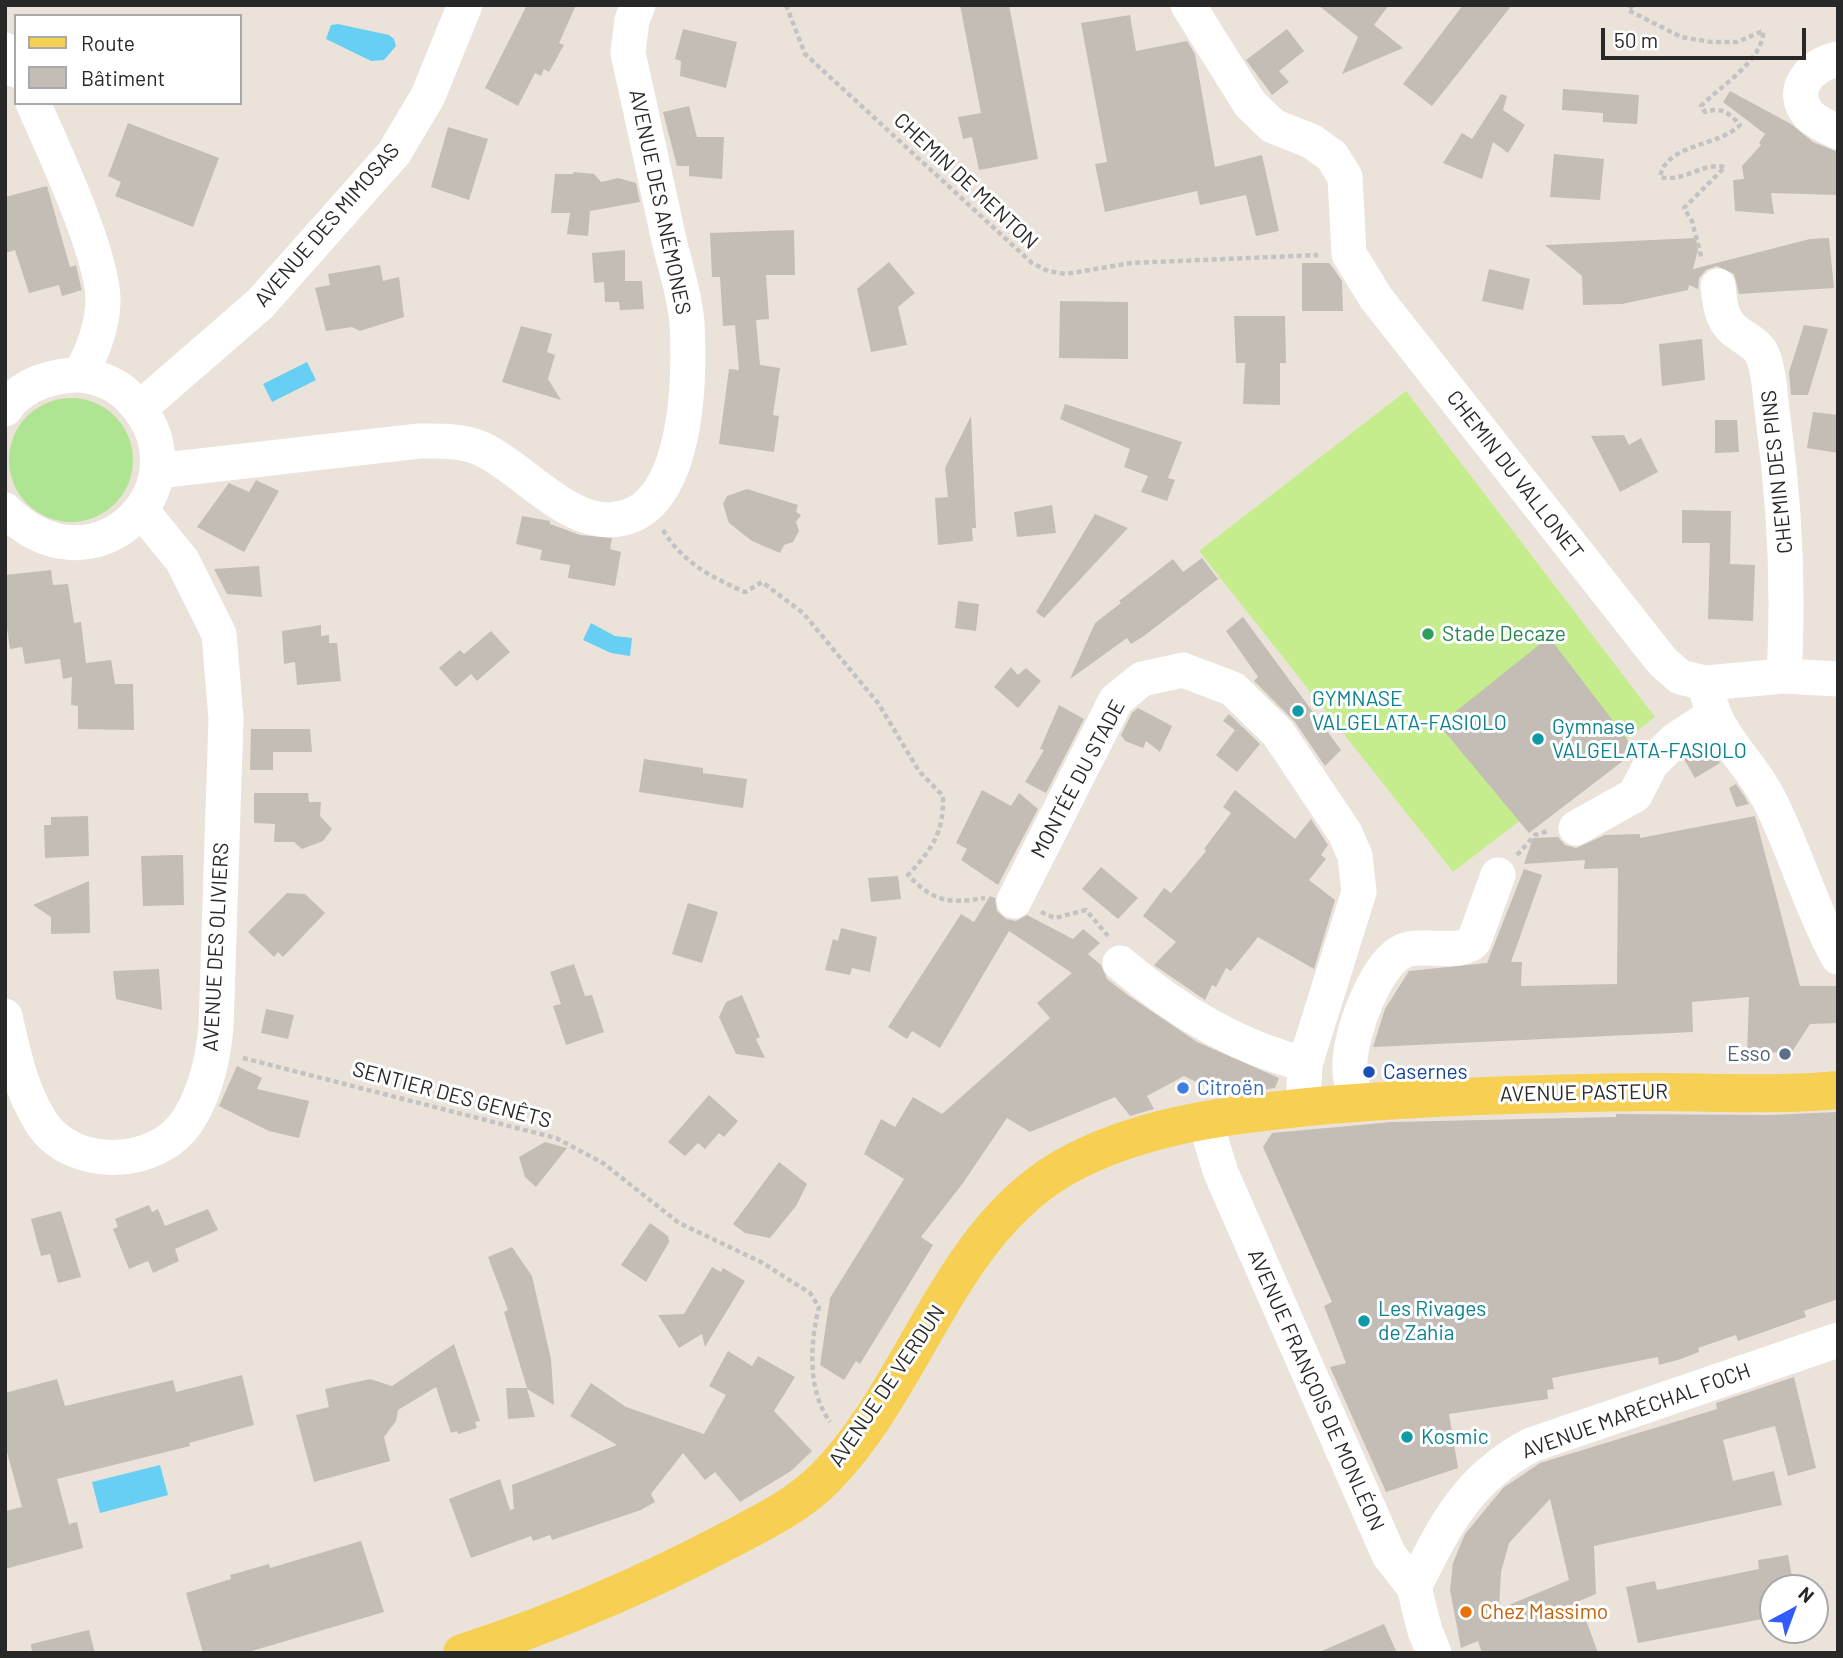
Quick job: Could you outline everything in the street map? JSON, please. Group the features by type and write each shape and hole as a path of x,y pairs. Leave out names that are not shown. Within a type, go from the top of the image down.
{"main road":[{"name":"AVENUE PASTEUR","path":"1205,1121 1303,1107 1506,1093 1838,1090"},
{"name":"AVENUE DE VERDUN","path":"462,1653 593,1604 688,1562 779,1514 826,1477 854,1443 972,1256 1008,1212 1037,1186 1074,1162 1146,1134 1205,1121"}],"street":[{"name":"AVENUE DES MIMOSAS","path":"140,408 260,304 394,153 428,96 465,5"},
{"name":"AVENUE DES ANÉMONES","path":"638,5 632,20 628,53 687,320 686,408 667,480 648,505"},
{"name":"CHEMIN DU VALLONET","path":"1188,5 1250,104 1273,126 1311,141 1332,156 1345,177 1349,254 1376,298 1662,661 1709,699"},
{"path":"5,50 14,66"},
{"path":"1838,59 1818,63 1805,79 1801,97 1809,114 1838,132"},
{"path":"34,105 91,245 103,302 94,348 80,375"},
{"name":"CHEMIN DES PINS","path":"1718,286 1720,310 1726,322 1762,355 1768,386 1784,501 1788,608 1784,676"},
{"path":"5,510 23,528 47,540 73,544 98,540 122,528 141,510 151,492 157,471 157,449 151,427 140,408 113,386 80,375 52,377 28,387 6,406"},
{"path":"157,471 419,441 455,441 485,450 574,510 597,519 624,519 648,505"},
{"name":"AVENUE DES OLIVIERS","path":"5,1016 16,1067 42,1123 62,1144 96,1159 123,1156 160,1146 188,1121 214,1050 220,948 226,718 219,634 183,560 141,510"},
{"name":"MONTÉE DU STADE","path":"1014,901 1116,700 1142,679 1183,670 1233,689 1278,733 1345,833 1355,856 1359,892 1305,1064 1303,1107"},
{"path":"1576,828 1635,795 1651,764 1709,699 1784,676 1838,679"},
{"path":"1709,699 1721,732 1768,797 1838,957"},
{"path":"1356,1103 1349,1069 1353,1044 1374,982 1383,966 1394,955 1408,949 1469,945 1474,941 1498,875"},
{"path":"1120,963 1191,1016 1268,1055 1305,1064"},
{"name":"AVENUE FRANÇOIS DE MONLÉON","path":"1205,1121 1221,1173 1389,1555 1414,1587 1425,1631 1434,1653"},
{"name":"AVENUE MARÉCHAL FOCH","path":"1414,1587 1451,1516 1475,1485 1502,1460 1531,1445 1838,1340"}],"path":[{"name":"CHEMIN DE MENTON","path":"786,5 805,54 1032,263 1048,271 1066,274 1131,262 1349,254"},
{"path":"1633,5 1628,10 1681,37 1737,42 1763,31 1764,41 1738,75 1701,106 1705,112 1716,109 1728,112 1740,125 1732,134 1672,157 1662,168 1660,177 1672,180 1712,164 1725,167 1684,208 1701,248 1708,283 1718,286"},
{"path":"648,505 674,549 702,572 745,592 762,582 803,613 878,703 919,771 943,796 944,819 930,851 908,875 922,889 943,902 992,897 1014,901 1055,918 1086,909 1109,936 1120,963"},
{"path":"1498,875 1535,835 1576,828"},
{"name":"SENTIER DES GENÊTS","path":"214,1050 556,1138 603,1163 680,1223 761,1262 810,1293 819,1307 811,1338 816,1387 825,1415 834,1428 854,1443"}],"green space":[{"name":"Stade Decaze","path":"1406,391 1655,717 1453,872 1199,551"},
{"path":"71,398 95,403 115,416 128,436 133,460 128,484 115,504 95,517 71,522 47,517 27,504 14,484 9,460 14,436 27,416 47,403"}],"water":[{"path":"338,24 389,35 396,46 384,60 371,61 326,39 331,25"},
{"path":"307,362 316,380 272,402 263,384"},
{"path":"591,623 615,636 632,638 630,656 611,653 583,640"},
{"path":"160,1465 168,1495 100,1513 92,1482"}],"building":[{"path":"527,5 576,5 559,43 564,45 549,72 544,69 541,76 535,73 518,106 485,88"},
{"path":"960,5 1009,5 1038,159 979,170 972,137 963,139 958,117 981,113"},
{"path":"1318,5 1389,5 1374,25 1403,48 1342,74 1358,37"},
{"path":"1463,5 1512,5 1432,106 1403,84"},
{"path":"1130,15 1136,51 1187,41 1195,54 1215,167 1262,155 1279,231 1256,236 1246,195 1200,205 1197,191 1105,212 1095,164 1107,162 1081,23"},
{"path":"683,29 737,42 726,88 680,76 681,61 675,59"},
{"path":"1287,29 1304,51 1279,71 1289,82 1272,95 1246,60"},
{"path":"1563,89 1639,95 1637,124 1603,122 1603,113 1562,110"},
{"path":"1730,91 1791,124 1813,142 1838,152 1838,195 1771,193 1774,214 1735,211 1733,180 1744,179 1742,166 1761,145 1759,143 1765,134 1723,102"},
{"path":"1501,94 1507,96 1503,110 1525,125 1508,153 1493,142 1482,179 1443,163 1462,133 1472,139"},
{"path":"689,106 697,137 724,137 722,179 689,176 689,166 677,166 663,112"},
{"path":"128,123 219,158 193,227 115,196 121,182 108,176"},
{"path":"448,127 488,139 469,200 431,187"},
{"path":"1554,154 1604,159 1600,200 1550,197"},
{"path":"555,174 594,174 601,182 618,178 636,183 640,202 590,211 588,236 567,234 570,213 551,213"},
{"path":"47,186 70,267 76,265 82,290 62,296 59,285 29,293 15,250 5,253 5,197"},
{"path":"794,230 795,275 766,275 769,319 756,320 760,365 780,368 773,415 779,416 774,452 719,444 729,369 739,370 735,325 723,326 720,277 712,277 710,233"},
{"path":"1696,238 1698,250 1693,269 1810,239 1829,238 1834,288 1739,294 1734,274 1717,266 1706,270 1699,278 1698,289 1689,285 1688,290 1622,304 1583,305 1582,276 1545,245"},
{"path":"625,250 625,281 642,281 644,309 620,310 619,302 605,302 604,282 594,283 592,253"},
{"path":"889,262 915,293 898,307 907,345 871,352 857,289"},
{"path":"1302,263 1329,263 1342,281 1343,311 1302,311"},
{"path":"380,265 383,281 399,277 404,317 360,331 352,327 326,331 315,288 330,285 328,274"},
{"path":"1489,269 1530,279 1523,310 1482,301"},
{"path":"1060,301 1128,302 1128,359 1059,358"},
{"path":"1234,316 1285,316 1286,363 1280,363 1280,405 1243,404 1245,363 1236,363"},
{"path":"1804,325 1828,329 1808,395 1791,395 1789,372"},
{"path":"521,326 552,334 547,352 555,355 548,379 561,400 502,382"},
{"path":"1702,339 1705,380 1662,386 1659,344"},
{"path":"1065,404 1182,442 1168,478 1175,480 1167,501 1141,492 1148,476 1124,467 1130,449 1060,419"},
{"path":"1813,412 1838,415 1838,453 1807,448"},
{"path":"971,416 976,528 972,528 973,541 938,545 935,498 948,497 945,468"},
{"path":"1715,420 1737,420 1739,452 1715,453"},
{"path":"1624,435 1629,445 1641,438 1658,472 1620,492 1591,436"},
{"path":"256,480 279,491 244,552 197,527 229,483 249,492"},
{"path":"747,489 798,505 796,512 801,515 796,522 799,531 793,542 784,545 780,553 752,541 729,523 723,504 727,496"},
{"path":"1052,505 1056,533 1017,537 1014,512"},
{"path":"1682,510 1731,511 1730,564 1755,565 1753,621 1708,619 1710,543 1682,543"},
{"path":"1095,514 1128,528 1044,618 1036,612"},
{"path":"522,516 550,521 550,524 580,535 612,538 610,549 621,552 615,586 568,578 570,565 540,560 542,550 516,544"},
{"path":"1202,558 1218,579 1144,636 1131,644 1127,638 1070,679 1095,623 1121,603 1119,601 1173,559 1183,572"},
{"path":"259,566 262,597 227,594 214,569"},
{"path":"51,570 53,585 68,584 74,623 81,622 86,663 111,660 115,684 133,684 134,730 78,729 78,706 71,705 72,677 63,679 60,659 25,664 22,647 10,649 5,614 5,575"},
{"path":"958,601 979,604 976,631 955,628"},
{"path":"1243,617 1341,750 1325,766 1295,722 1254,681 1258,677 1226,631"},
{"path":"321,625 321,636 329,635 329,643 337,643 341,681 297,685 295,662 284,664 282,631"},
{"path":"491,631 510,652 477,681 471,674 456,687 439,668 460,650 464,654"},
{"name":"Gymnase VALGELATA-FASIOLO","path":"1549,637 1636,751 1529,833 1439,725"},
{"path":"1011,667 1018,675 1026,668 1041,681 1018,708 994,687"},
{"path":"1059,705 1084,719 1046,793 1025,782 1044,750 1040,749"},
{"path":"1138,708 1172,726 1160,752 1146,741 1143,748 1125,741 1121,735 1132,713"},
{"path":"1229,714 1260,744 1237,772 1216,755 1235,730 1223,721"},
{"path":"251,729 310,729 312,752 273,752 273,770 250,770"},
{"path":"1706,743 1720,763 1695,778 1684,759"},
{"path":"644,759 703,768 703,773 747,779 743,808 639,792"},
{"path":"1736,784 1749,804 1736,807 1729,788"},
{"path":"982,790 1011,806 1019,793 1038,809 998,885 961,860 967,849 956,843"},
{"path":"1235,790 1295,839 1311,819 1328,845 1321,855 1326,859 1309,880 1335,900 1314,969 1258,937 1231,971 1226,968 1216,987 1212,985 1205,1000 1154,965 1176,942 1143,916 1164,888 1171,893 1206,851 1204,849 1231,813 1223,807"},
{"path":"254,793 308,793 309,802 321,802 320,816 332,829 323,841 302,849 294,842 274,842 275,824 254,823"},
{"path":"88,816 89,856 45,858 44,825 51,825 51,817"},
{"path":"1755,816 1800,986 1838,986 1838,1023 1810,1024 1792,1052 1747,1053 1749,997 1692,1002 1693,1032 1373,1047 1385,1009 1409,971 1487,963 1524,869 1542,875 1511,962 1522,962 1521,986 1617,984 1618,868 1584,869 1585,860 1524,864 1533,838 1558,837 1565,845 1576,848 1605,835 1640,834 1640,838"},
{"path":"183,855 184,905 143,906 141,856"},
{"path":"1101,867 1138,898 1118,919 1082,889"},
{"path":"898,876 901,899 871,902 868,878"},
{"path":"89,881 90,933 51,934 51,917 33,905"},
{"path":"287,893 305,894 325,913 283,957 278,952 274,957 248,932"},
{"path":"990,896 995,898 997,911 1006,919 1016,921 1027,915 1073,939 1083,929 1100,943 1088,954 1101,965 1107,979 1129,996 1197,1042 1279,1078 1275,1088 1223,1095 1184,1076 1147,1096 1154,1109 1130,1116 1115,1097 1030,1132 1007,1118 963,1183 921,1237 933,1245 860,1364 856,1361 844,1380 820,1365 830,1298 904,1179 864,1154 881,1119 895,1127 913,1097 942,1114 1050,1018 1037,1003 1072,973 1009,931 940,1048 912,1031 907,1039 888,1027 961,914 974,922"},
{"path":"688,903 718,912 702,963 672,954"},
{"path":"841,928 877,937 870,972 852,968 850,975 825,970 833,939 838,941"},
{"path":"574,964 585,996 592,995 604,1032 566,1045 553,1006 561,1004 550,972"},
{"path":"159,969 162,1010 116,999 113,971"},
{"path":"742,995 760,1037 756,1039 765,1058 736,1054 719,1017 726,1002"},
{"path":"266,1009 294,1015 288,1039 261,1033"},
{"path":"237,1066 262,1078 257,1089 309,1101 299,1138 269,1131 219,1106"},
{"path":"709,1095 738,1121 724,1137 719,1133 705,1149 698,1143 685,1156 668,1142"},
{"path":"1838,1112 1838,1299 1804,1311 1806,1317 1738,1341 1736,1335 1698,1348 1699,1352 1681,1359 1659,1365 1658,1357 1552,1378 1554,1389 1547,1390 1548,1399 1449,1414 1458,1468 1386,1492 1330,1367 1346,1363 1324,1306 1332,1302 1263,1147 1272,1133 1392,1122 1616,1117 1616,1114 1770,1115"},
{"path":"545,1142 567,1148 536,1187 525,1177 519,1157"},
{"path":"779,1162 807,1184 796,1206 770,1238 745,1233 733,1224"},
{"path":"149,1205 152,1212 158,1209 165,1226 208,1209 218,1230 175,1249 179,1261 153,1273 148,1261 129,1269 113,1229 118,1227 115,1219"},
{"path":"61,1211 81,1277 58,1283 50,1254 41,1256 31,1219"},
{"path":"650,1223 668,1236 669,1242 646,1282 621,1265"},
{"path":"512,1247 532,1276 551,1359 554,1405 527,1389 535,1417 508,1419 506,1388 527,1388 504,1312 508,1310 488,1257"},
{"path":"712,1267 721,1272 723,1268 745,1281 705,1347 702,1334 679,1348 658,1315 684,1314"},
{"path":"454,1344 480,1421 475,1422 477,1428 458,1434 457,1431 451,1433 436,1387 398,1410 396,1421 384,1437 390,1461 314,1482 296,1415 329,1407 325,1389 370,1379 392,1386"},
{"path":"728,1351 752,1366 758,1356 795,1377 774,1411 812,1451 791,1471 740,1502 715,1472 705,1480 683,1453 651,1494 655,1502 641,1510 552,1540 550,1535 533,1541 531,1536 471,1558 449,1499 500,1479 510,1510 514,1509 512,1485 617,1445 570,1416 591,1383 626,1407 704,1434 726,1395 709,1386"},
{"path":"242,1375 254,1425 189,1443 190,1446 57,1479 69,1524 77,1522 83,1548 5,1569 5,1511 22,1507 5,1445 5,1393 57,1379 65,1406 173,1380 176,1392"},
{"path":"1794,1377 1816,1468 1788,1476 1775,1426 1723,1440 1733,1481 1774,1471 1782,1505 1594,1546 1596,1594 1579,1601 1598,1653 1482,1653 1478,1641 1461,1648 1450,1590 1453,1563 1465,1534 1503,1488 1540,1463 1717,1409 1716,1403","holes":["1550,1499 1569,1580 1499,1609 1501,1572 1509,1543"]},
{"path":"361,1541 384,1612 245,1653 203,1653 186,1593 231,1579 230,1575 269,1564 270,1568"},
{"path":"1788,1555 1791,1574 1759,1574 1759,1620 1638,1643 1626,1587 1655,1581 1657,1590 1759,1569 1758,1560"},
{"path":"1384,1624 1397,1653 1317,1653"},
{"path":"89,1630 95,1653 32,1653 31,1644"}],"place":[{"name":"Stade Decaze","path":"1428,634"},
{"name":"GYMNASE VALGELATA-FASIOLO","path":"1298,711"},
{"name":"Gymnase VALGELATA-FASIOLO","path":"1538,739"},
{"name":"Esso","path":"1785,1054"},
{"name":"Casernes","path":"1369,1072"},
{"name":"Citroën","path":"1183,1088"},
{"name":"Les Rivages de Zahia","path":"1364,1321"},
{"name":"Kosmic","path":"1407,1437"},
{"name":"Chez Massimo","path":"1466,1612"}]}
